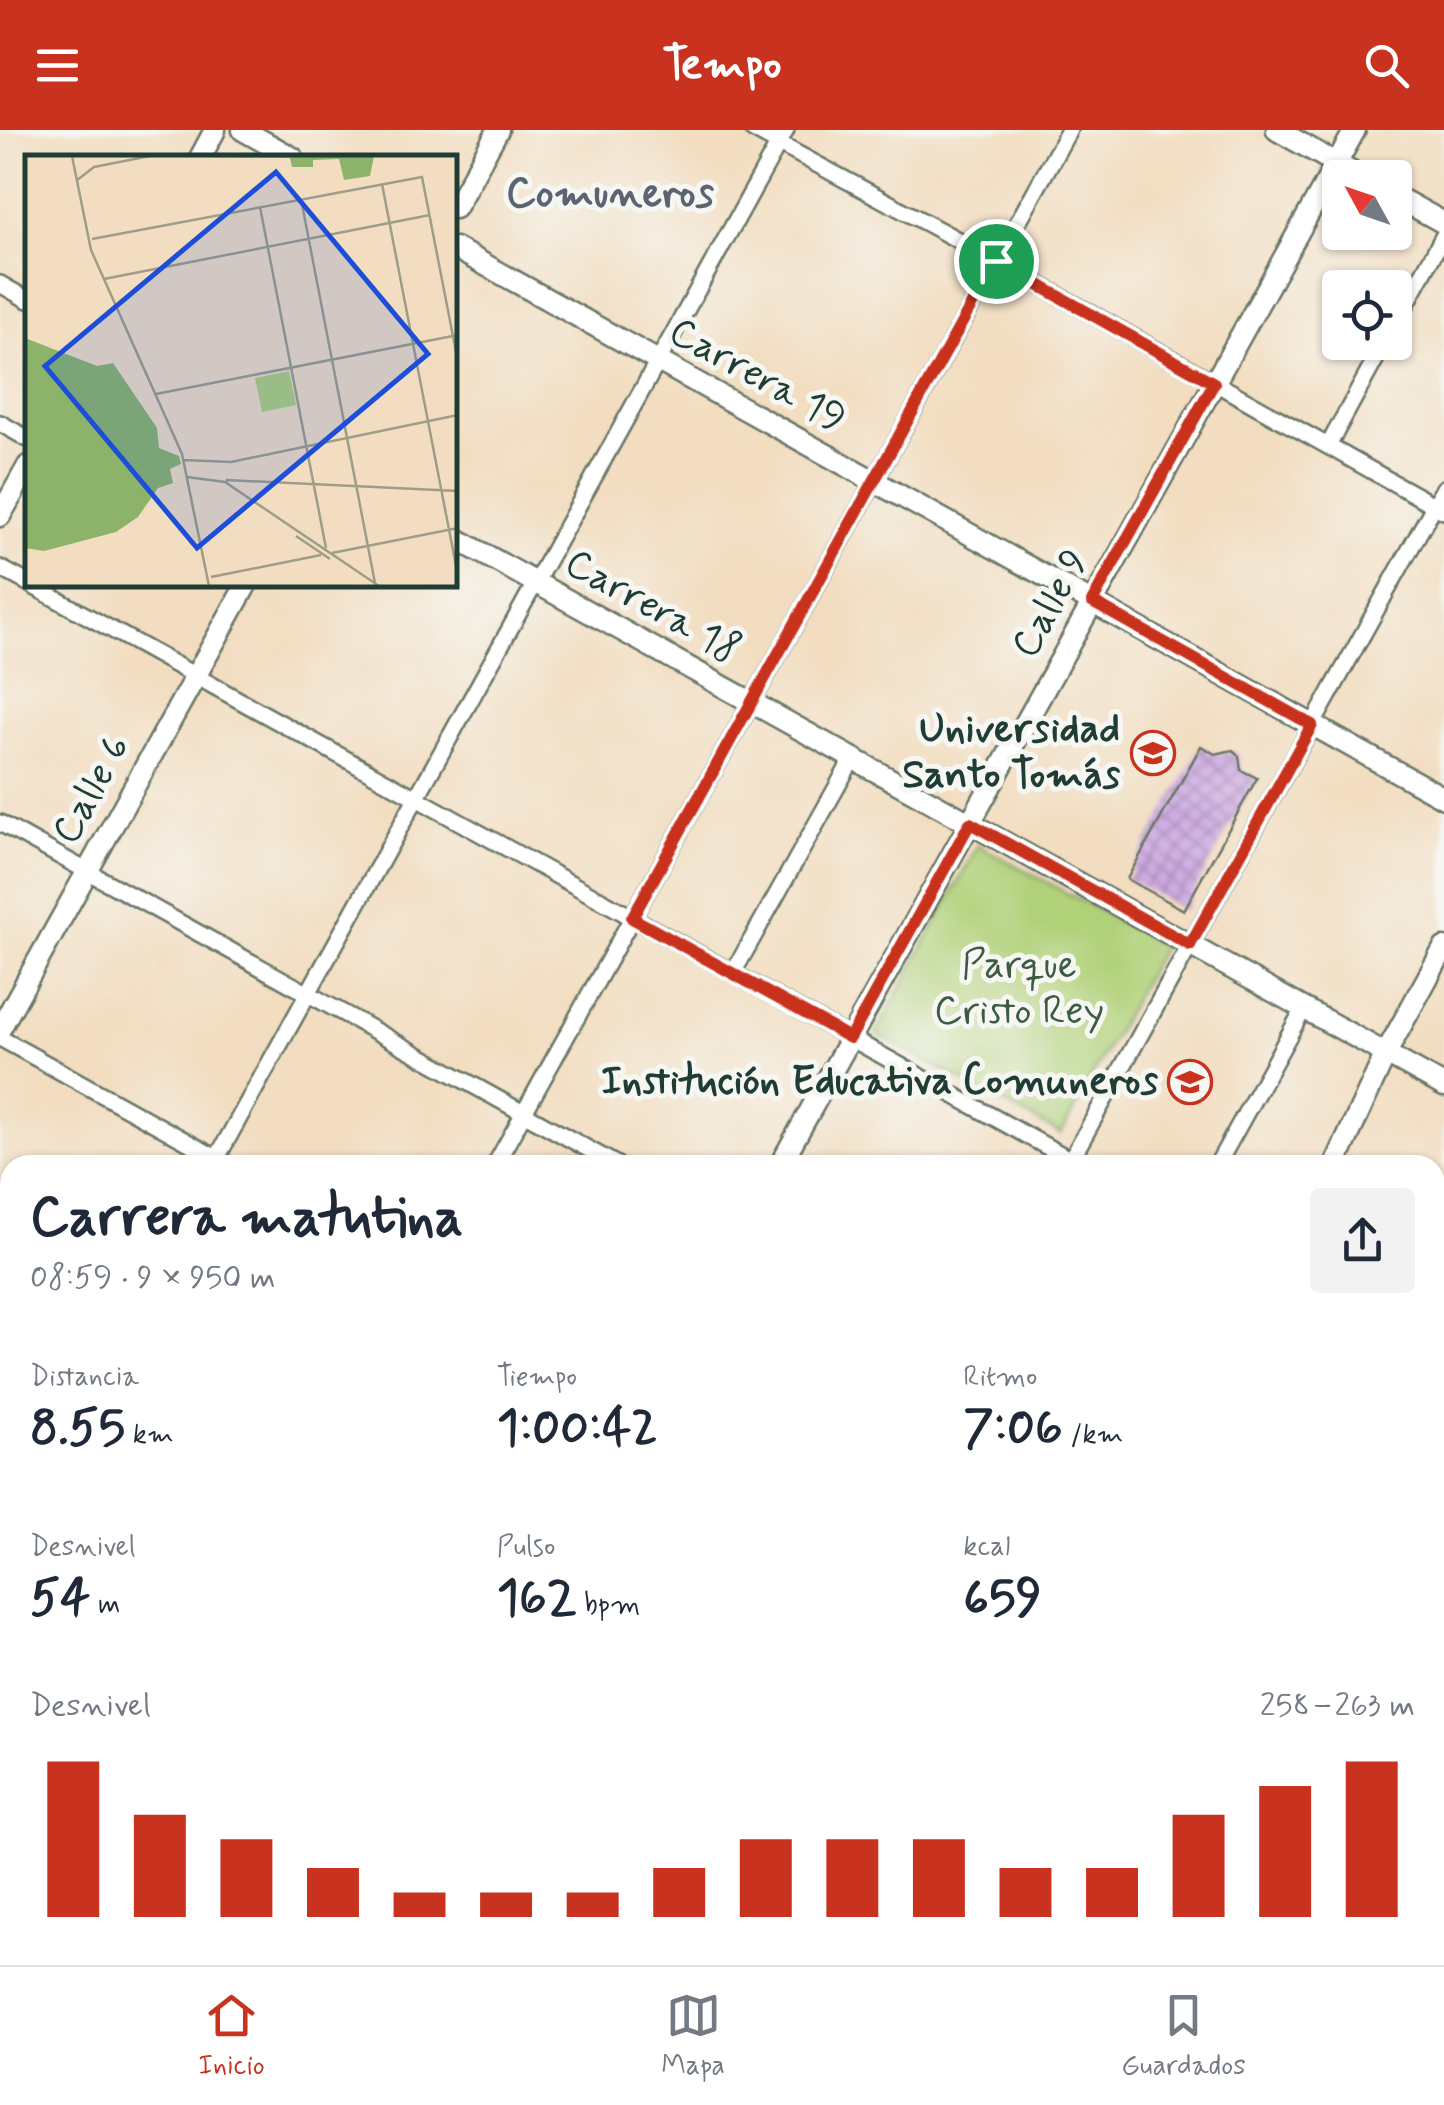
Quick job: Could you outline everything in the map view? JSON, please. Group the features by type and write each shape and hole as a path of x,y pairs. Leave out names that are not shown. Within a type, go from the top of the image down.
{"street":[{"path":"202,155 215,130"},
{"path":"243,130 288,155"},
{"path":"458,203 498,130"},
{"path":"753,130 782,137 1439,508"},
{"path":"501,1155 1070,130"},
{"path":"1277,130 1331,160"},
{"name":"Calle 9","path":"1338,160 1354,130"},
{"path":"224,1155 308,994 782,137"},
{"name":"Calle 9","path":"786,1155 1322,188"},
{"path":"1412,205 1444,223"},
{"path":"1412,293 1444,235"},
{"name":"Carrera 19","path":"458,250 1444,798"},
{"path":"0,284 25,298"},
{"path":"1328,446 1375,360"},
{"path":"0,423 25,436"},
{"path":"0,516 25,471"},
{"path":"1077,1155 1312,725 1439,508 1444,488"},
{"name":"Carrera 18","path":"458,540 1444,1086"},
{"path":"0,568 25,582"},
{"path":"36,588 1059,1155"},
{"name":"Calle 6","path":"0,1029 244,588"},
{"path":"733,973 853,758"},
{"path":"0,823 599,1155"},
{"path":"1342,1155 1386,1053 1444,948"},
{"path":"1222,1155 1304,1008"},
{"path":"0,1038 206,1155"}],"green space":[{"name":"Parque Cristo Rey","path":"978,845 1163,945 1061,1134 876,1034"}],"building":[{"path":"1201,746 1215,754 1233,750 1239,756 1241,770 1257,778 1184,910 1127,879"}],"place":[{"name":"Universidad Santo Tomás","path":"1153,753"},
{"name":"Institución Educativa Comuneros","path":"1190,1082"}],"district":[{"name":"Comuneros","path":"610,194"}],"route":[{"path":"996,261 1214,383 1092,602 1312,725 1190,945 970,823 850,1038 632,918 996,261"}]}
